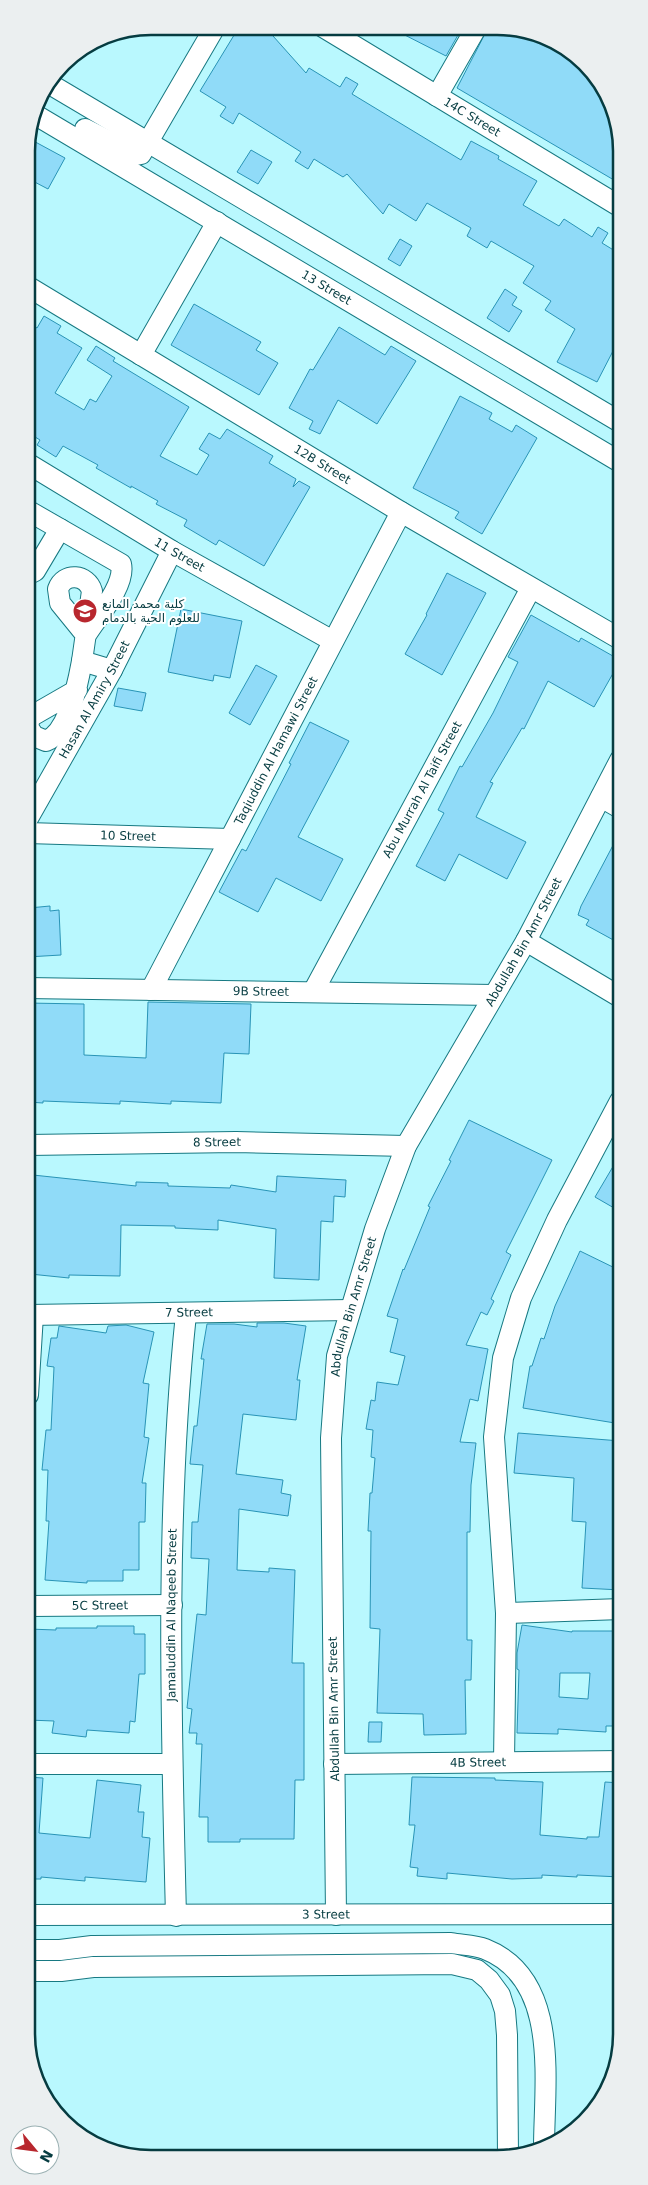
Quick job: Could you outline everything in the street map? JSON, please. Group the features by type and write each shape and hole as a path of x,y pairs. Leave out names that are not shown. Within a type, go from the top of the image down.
{"street":[{"path":"64,131 84,129 136,155 141,154 210,35"},
{"name":"14C Street","path":"340,35 437,96 613,202"},
{"path":"437,96 472,35"},
{"path":"54,86 299,230 613,418"},
{"name":"13 Street","path":"40,117 613,458"},
{"path":"141,355 218,222"},
{"name":"12B Street","path":"35,291 401,512 613,635"},
{"name":"11 Street","path":"35,469 172,551 333,641"},
{"name":"Taqiuddin Al Hamawi Street","path":"150,990 401,512"},
{"path":"35,515 121,564 123,571 120,584 86,634 77,690"},
{"path":"35,562 60,529"},
{"name":"Hasan Al Amiry Street","path":"35,806 112,670 172,551"},
{"name":"Abu Murrah Al Taifi Street","path":"313,992 531,588"},
{"path":"82,661 112,670"},
{"name":"Abdullah Bin Amr Street","path":"336,1915 331,1438 337,1356 375,1229 406,1146 526,941 613,774"},
{"path":"601,797 613,804"},
{"name":"10 Street","path":"35,833 230,839"},
{"path":"526,941 613,993"},
{"name":"9B Street","path":"35,988 494,995"},
{"path":"504,1762 506,1613 494,1437 503,1358 521,1298 556,1220 613,1114"},
{"name":"8 Street","path":"35,1144 236,1142 406,1146"},
{"name":"7 Street","path":"35,1315 350,1310"},
{"name":"Jamaluddin Al Naqeeb Street","path":"176,1916 172,1764 172,1516 177,1398 186,1314"},
{"name":"5C Street","path":"35,1606 172,1605"},
{"path":"506,1613 613,1609"},
{"name":"4B Street","path":"334,1764 613,1761"},
{"path":"35,1764 172,1764"},
{"name":"3 Street","path":"35,1915 613,1914"},
{"path":"35,1950 60,1950 92,1946 451,1943 484,1948 507,1960 534,1996 541,2018 544,2038 544,2140"},
{"path":"500,1995 507,1960"},
{"path":"35,1971 61,1971 93,1967 452,1964 477,1970 489,1980 500,1995 505,2011 508,2149"}],"building":[{"path":"234,35 272,35 306,73 309,68 340,87 346,77 358,84 352,94 461,160 471,141 499,156 498,159 537,181 523,205 559,226 564,219 592,237 598,227 608,233 602,243 613,250 613,351 597,382 557,362 575,329 545,310 551,301 523,283 534,266 491,241 487,248 467,236 471,228 427,203 416,221 389,204 383,214 347,174 343,177 314,159 308,169 295,161 301,152 239,113 233,124 220,116 226,107 200,91"},
{"path":"405,35 458,35 446,56"},
{"path":"484,35 520,37 555,50 568,59 589,80 604,106 612,136 613,179 457,88"},
{"path":"35,142 65,158 48,189 35,182"},
{"path":"251,150 272,162 258,184 237,172"},
{"path":"400,239 412,246 400,266 388,259"},
{"path":"505,289 517,297 512,305 522,311 509,332 487,318"},
{"path":"194,304 261,342 256,350 278,363 259,395 171,345"},
{"path":"44,316 61,326 57,333 82,348 55,393 84,410 90,399 96,402 112,376 87,360 96,346 115,358 113,361 189,407 160,456 197,475 209,455 199,449 209,433 220,439 227,429 273,456 269,463 296,479 293,487 299,481 310,487 264,566 219,540 216,545 184,526 187,520 156,504 158,501 96,468 98,465 63,446 56,457 37,445 40,440 35,437 35,327 37,328"},
{"path":"339,327 385,355 391,346 416,361 377,424 338,400 320,434 309,429 313,421 289,408 310,369 313,370"},
{"path":"460,396 492,413 489,419 512,432 516,425 537,438 482,534 455,518 459,512 413,488"},
{"path":"447,573 486,593 442,675 405,654 427,615"},
{"path":"181,609 242,621 230,678 214,675 213,681 168,672"},
{"path":"531,615 579,642 581,638 613,656 613,673 594,707 548,681 524,729 522,728 490,782 493,783 476,817 526,842 507,879 459,854 445,881 416,866 444,813 438,810 460,766 462,767 493,713 518,662 508,657"},
{"path":"256,665 277,676 250,725 229,713"},
{"path":"118,688 146,693 142,711 114,706"},
{"path":"310,722 349,741 298,837 343,859 321,901 276,878 258,912 219,892 242,849 246,851 291,764 289,763"},
{"path":"613,845 613,940 586,925 589,920 578,915"},
{"path":"50,906 50,911 59,910 61,955 35,957 35,907"},
{"path":"148,1002 251,1004 249,1054 224,1053 221,1103 171,1101 171,1104 120,1101 120,1104 43,1101 43,1103 35,1102 35,1003 84,1004 84,1055 146,1058"},
{"path":"469,1120 552,1160 506,1252 511,1255 491,1299 494,1301 487,1315 481,1312 466,1345 488,1349 478,1401 470,1399 460,1442 476,1443 471,1485 470,1532 467,1532 467,1640 472,1640 471,1680 465,1680 466,1734 424,1735 423,1714 377,1713 380,1629 370,1628 371,1531 368,1531 370,1493 372,1493 375,1458 371,1457 373,1430 366,1429 371,1400 375,1401 377,1382 398,1385 405,1356 390,1352 398,1319 387,1316 403,1269 430,1207 428,1206"},
{"path":"613,1167 613,1207 595,1197"},
{"path":"35,1175 136,1186 136,1182 168,1183 168,1186 230,1188 231,1185 276,1192 277,1176 346,1180 345,1197 334,1196 333,1222 321,1221 319,1280 274,1278 276,1229 218,1220 218,1230 175,1228 175,1226 121,1225 120,1276 69,1275 69,1278 35,1275"},
{"path":"580,1251 613,1267 613,1423 523,1408 530,1366 532,1366 541,1338 544,1339 555,1306"},
{"path":"257,1323 284,1323 306,1326 297,1380 300,1380 296,1420 243,1414 236,1474 283,1480 281,1493 291,1495 288,1516 239,1509 237,1570 269,1572 269,1568 295,1570 292,1663 304,1663 304,1780 295,1780 294,1839 240,1839 240,1842 208,1842 208,1817 199,1817 202,1744 196,1744 197,1733 189,1733 192,1709 187,1708 197,1614 206,1615 209,1559 191,1558 192,1522 198,1522 203,1465 190,1464 194,1426 197,1426 204,1359 201,1359 207,1324 234,1324 257,1327"},
{"path":"126,1325 154,1332 143,1383 149,1384 144,1437 149,1438 142,1483 146,1483 145,1522 139,1522 139,1570 123,1570 123,1581 87,1581 87,1583 45,1580 49,1521 46,1521 48,1470 42,1470 46,1430 51,1430 54,1367 47,1366 51,1338 57,1338 59,1326 106,1333 108,1326"},
{"path":"518,1433 613,1440 613,1590 582,1588 586,1522 572,1521 574,1478 514,1473"},
{"path":"522,1625 572,1632 613,1631 613,1726 606,1726 606,1732 558,1729 558,1734 517,1733 519,1670 517,1669 517,1653","holes":["560,1673 590,1673 588,1699 559,1697"]},
{"path":"97,1626 134,1626 134,1634 145,1634 145,1674 139,1674 135,1722 130,1721 129,1733 87,1730 86,1737 52,1733 54,1721 35,1720 35,1629 97,1628"},
{"path":"369,1722 382,1722 381,1742 368,1742"},
{"path":"35,1777 43,1778 39,1833 90,1838 97,1780 141,1785 138,1812 144,1812 142,1837 150,1838 146,1882 85,1877 85,1881 41,1877 41,1879 35,1879"},
{"path":"412,1777 495,1778 495,1780 543,1782 540,1835 587,1839 587,1837 599,1837 605,1782 613,1782 613,1877 542,1875 542,1878 512,1879 447,1873 447,1879 417,1876 418,1868 410,1867 415,1825 409,1825"}],"place":[{"name":"كلية محمد المانع للعلوم الحية بالدمام","path":"85,611"}]}
